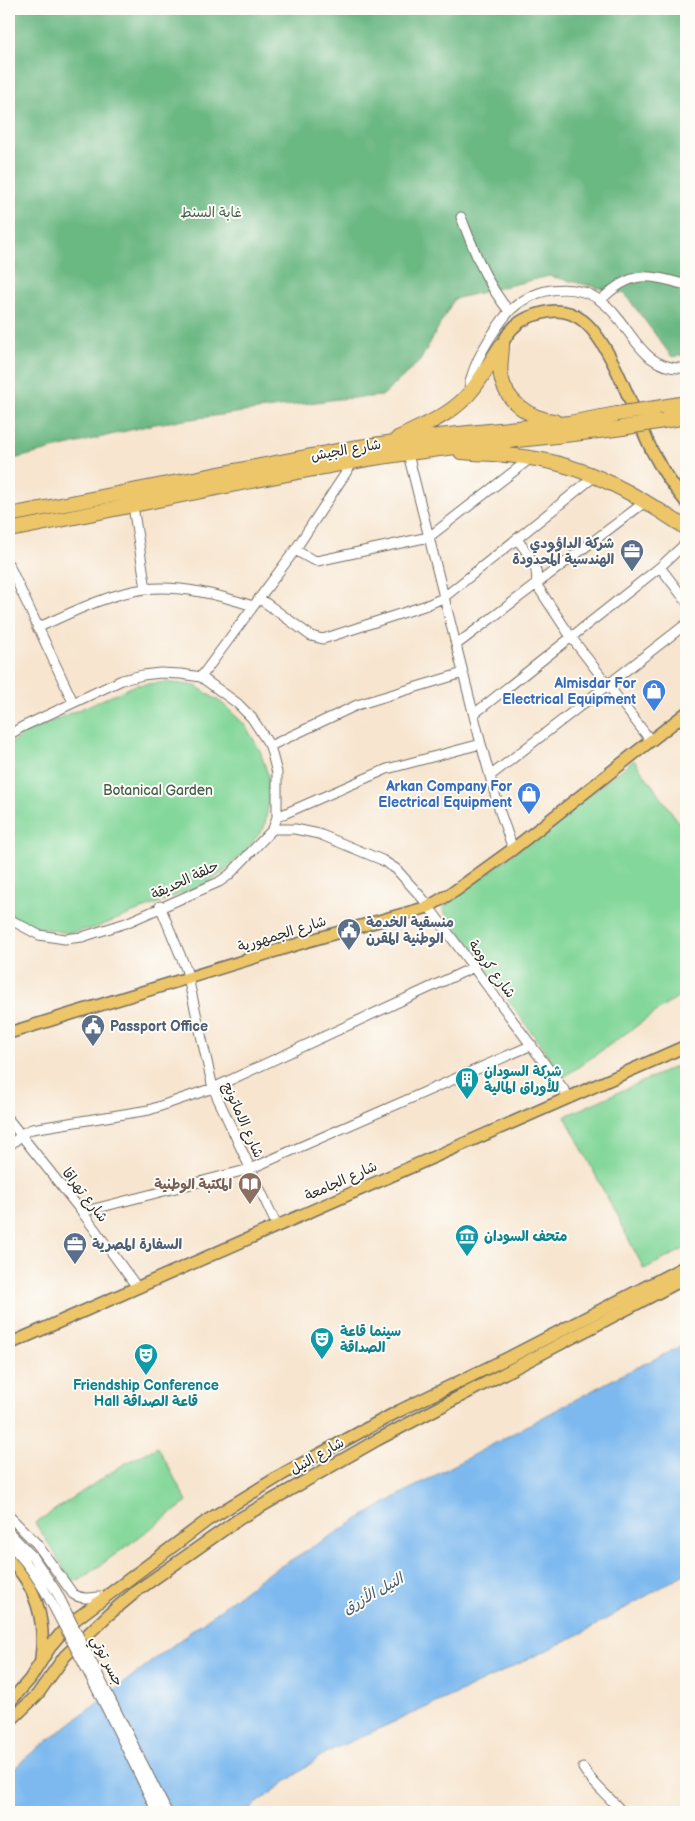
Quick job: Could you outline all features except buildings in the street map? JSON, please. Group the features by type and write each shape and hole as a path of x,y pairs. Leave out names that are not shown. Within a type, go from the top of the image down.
{"highway":[{"path":"390,442 450,411 471,392 502,344"},
{"path":"502,344 501,375 509,396 517,405 529,413 545,420 569,423"},
{"name":"شارع الجيش","path":"9,515 297,458 390,442 569,423 686,403"},
{"name":"شارع الجيش","path":"9,530 353,462 622,428 686,417"},
{"path":"438,450 532,458 568,467 596,476 633,494 686,528"}],"main road":[{"path":"502,344 516,324 542,312 567,312 582,319 602,344 652,451 686,502"},
{"name":"شارع الجمهورية","path":"9,1033 308,941 428,907 513,850 686,714"},
{"name":"شارع الجامعة","path":"9,1344 686,1046"},
{"name":"شارع النيل","path":"9,1703 30,1679 52,1644 68,1625 230,1505 399,1410 510,1357 686,1266"},
{"name":"شارع النيل","path":"9,1722 36,1696 66,1656 108,1615 138,1590 239,1520 332,1465 407,1424 686,1278"},
{"path":"510,1357 517,1367"},
{"path":"399,1410 407,1424"},
{"path":"230,1505 239,1520"},
{"path":"9,1559 28,1582 39,1609 43,1629 40,1665"}],"street":[{"path":"461,217 479,262 492,287 509,311"},
{"path":"601,300 620,283 638,277 652,277 686,285"},
{"path":"471,392 469,390 470,380 475,367 487,344 509,311 534,295 556,290 583,291 601,300 622,322 650,358 665,366 686,368"},
{"path":"408,454 481,744 513,850"},
{"path":"295,550 317,561 429,537 532,458"},
{"path":"201,678 295,550 353,462"},
{"path":"259,598 311,636 322,639 427,605 443,598 596,476"},
{"path":"456,645 645,502"},
{"path":"133,506 146,589"},
{"path":"517,539 537,570 536,584 571,637 651,741"},
{"path":"474,714 660,567 686,543"},
{"path":"9,565 73,702"},
{"path":"660,567 686,601"},
{"path":"37,628 94,603 146,589 189,590 224,597 253,606"},
{"path":"490,776 686,624"},
{"name":"حلقة الحديقة","path":"9,735 73,702 122,680 160,673 181,674 201,678 237,704 252,718 270,746 277,772 277,817 273,829 219,882 160,906 126,923 65,940 39,935 10,922"},
{"path":"270,746 357,705 463,674"},
{"path":"277,817 387,769 481,744"},
{"name":"شارع كرومة","path":"273,829 295,829 320,834 382,860 396,869 409,882 474,967 570,1098"},
{"name":"شارع الاماتونج","path":"160,906 183,960 213,1088 277,1226"},
{"path":"9,1146 25,1132 32,1129 149,1110 213,1088 474,967"},
{"path":"82,1212 250,1169 532,1045"},
{"name":"شارع تهراقا","path":"9,1120 82,1212 138,1287"},
{"path":"9,1516 37,1544 73,1594 79,1598 107,1596"},
{"name":"جسر توتي","path":"9,1532 34,1558 56,1591 167,1812"},
{"name":"جسر توتي","path":"9,1544 27,1563 39,1580 84,1664 157,1812"},
{"path":"583,1768 589,1778 611,1798 622,1812"}],"green space":[{"name":"غابة السنط","path":"9,9 686,9 686,354 672,357 625,294 549,276 454,299 420,361 382,396 338,399 155,424 9,460"},
{"name":"Botanical Garden","path":"166,682 196,686 223,704 245,725 260,751 268,775 268,807 264,828 225,871 208,883 95,928 67,933 41,928 17,920 9,913 9,744 25,733 136,685"},
{"path":"634,760 686,832 686,991 564,1077 442,909"},
{"path":"686,1062 686,1248 644,1269 565,1116"},
{"path":"158,1447 187,1502 80,1580 72,1581 35,1523 124,1464"}],"water":[{"name":"النيل الأزرق","path":"686,1344 686,1573 582,1633 467,1689 325,1753 245,1812 9,1812 9,1775 24,1759 261,1578 399,1495 621,1375"}],"place":[{"name":"شركة الداؤودي الهندسية المحدودة","path":"632,572"},
{"name":"Almisdar For Electrical Equipment","path":"654,712"},
{"name":"Arkan Company For Electrical Equipment","path":"529,815"},
{"name":"منسقية الخدمة الوطنية المقرن","path":"349,951"},
{"name":"Passport Office","path":"93,1047"},
{"name":"شركة السودان للأوراق المالية","path":"467,1100"},
{"name":"المكتبة الوطنية","path":"250,1205"},
{"name":"متحف السودان","path":"467,1257"},
{"name":"السفارة المصرية","path":"75,1265"},
{"name":"سينما قاعة الصداقة","path":"322,1360"},
{"name":"Friendship Conference Hall قاعة الصداقة","path":"146,1376"}]}
